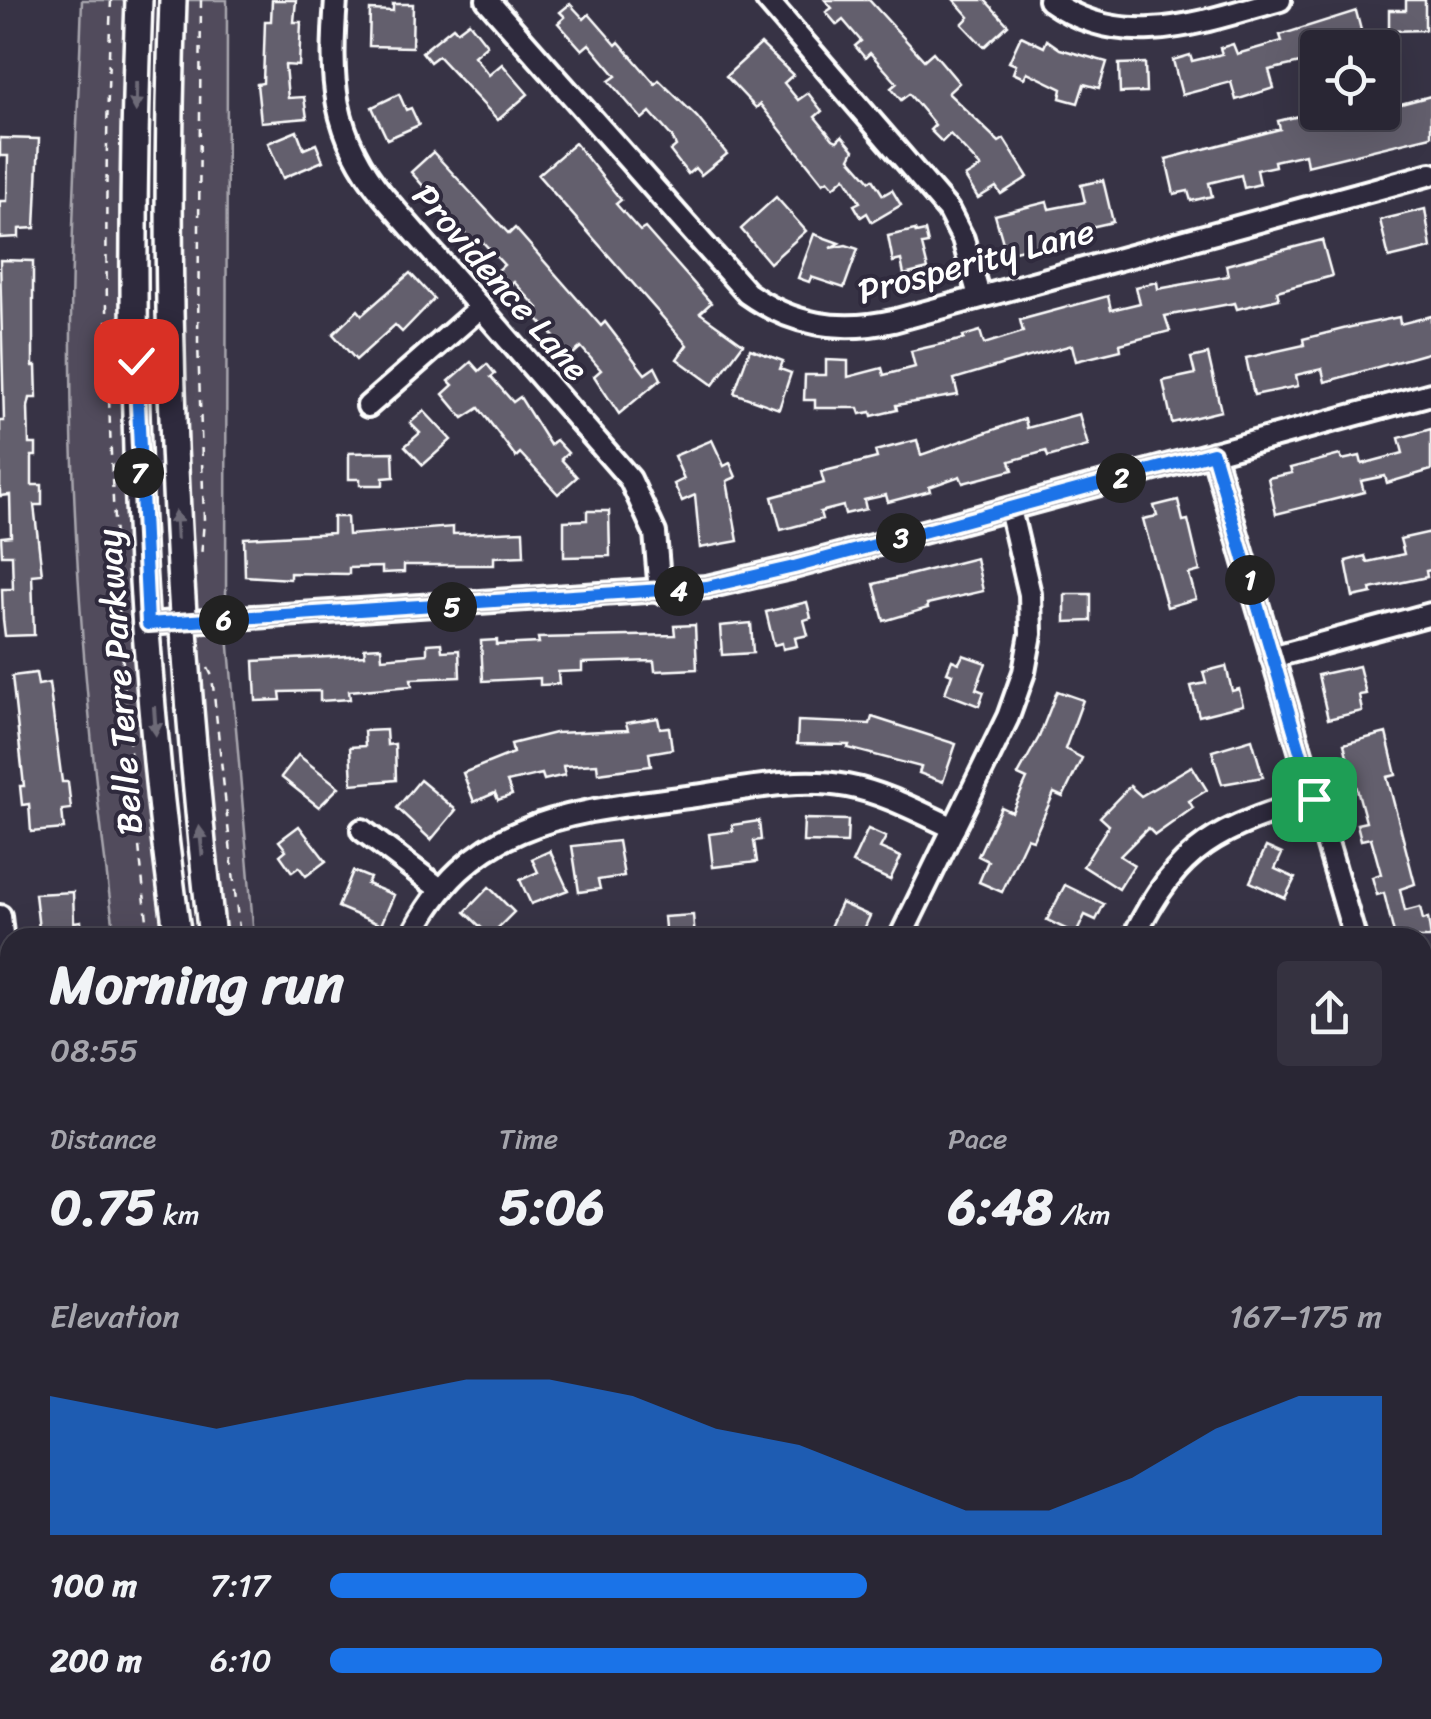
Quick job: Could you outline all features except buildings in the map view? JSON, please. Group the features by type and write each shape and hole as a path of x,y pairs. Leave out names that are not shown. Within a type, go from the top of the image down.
{"main road":[{"name":"Belle Terre Parkway","path":"139,0 134,252 148,624 163,830 177,928"},
{"name":"Belle Terre Parkway","path":"174,0 168,254 182,623 211,928"}],"street":[{"name":"Providence Lane","path":"336,0 332,77 348,141 373,184 636,488 654,533 660,592"},
{"name":"Prosperity Lane","path":"487,0 730,275 758,300 800,320 845,328 893,321 1431,174"},
{"path":"767,0 948,210 963,239 979,296"},
{"path":"1049,0 1092,24 1147,32 1280,0"},
{"path":"368,406 480,308"},
{"path":"148,624 660,592 729,583 1431,394"},
{"path":"1213,453 1353,928"},
{"path":"905,928 1008,716 1027,660 1031,622 1028,581 1010,509"},
{"path":"1272,657 1431,614"},
{"path":"417,928 440,889 478,854 517,830 545,820 762,786 814,783 856,788 954,828"},
{"path":"1138,928 1158,892 1194,850 1237,824 1314,799"},
{"path":"362,830 440,889"}],"path":[{"path":"201,0 197,205 201,556"},
{"path":"205,664 212,676 239,928"}],"shaded area":[{"path":"82,0 130,0 168,928 114,928 97,795 79,579 71,364"},
{"path":"182,0 227,0 226,612 253,928 218,928 178,404"}],"route":[{"path":"136,361 148,624 707,587 1213,453 1314,799"}]}
